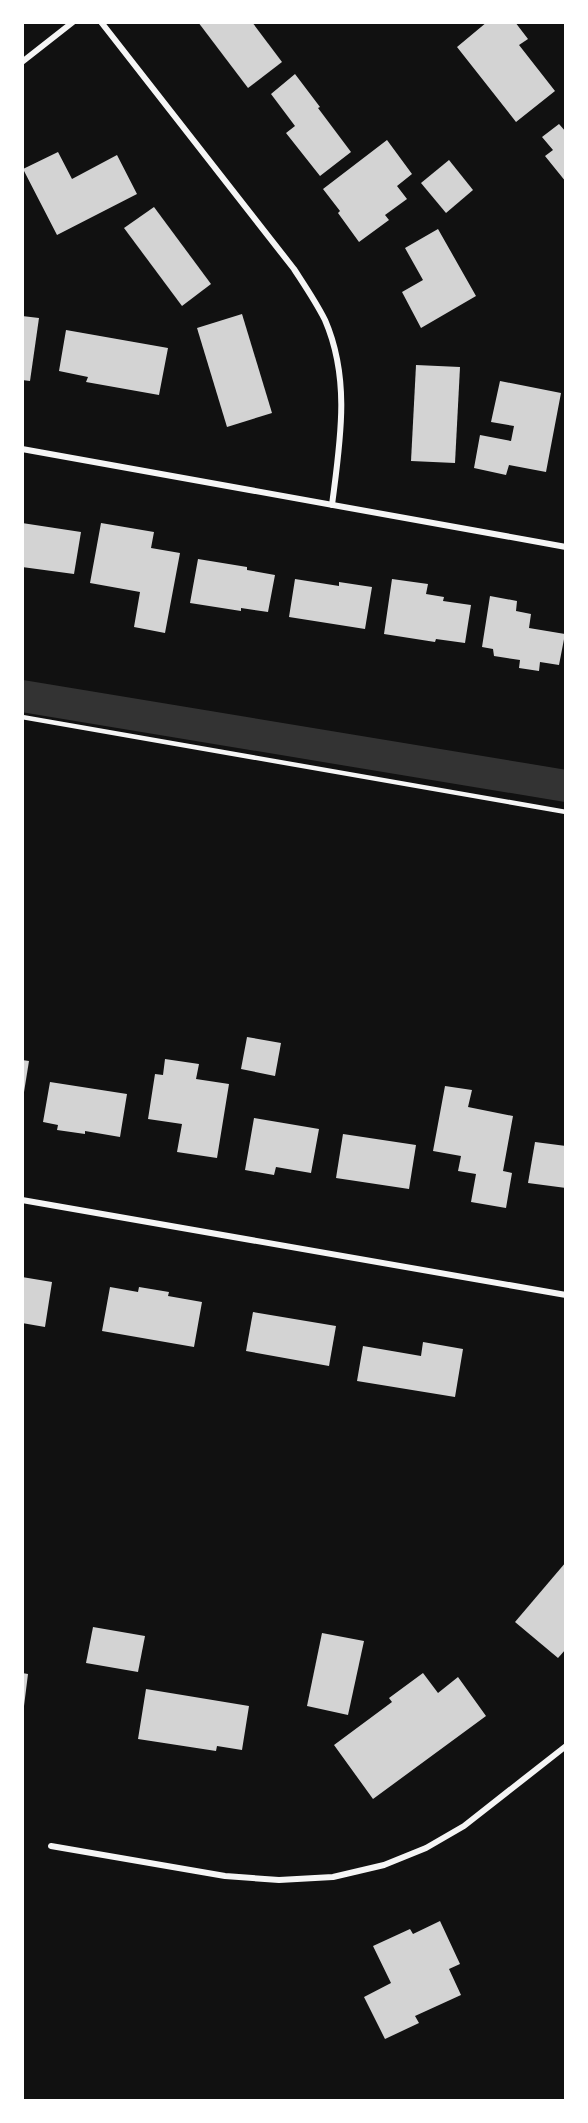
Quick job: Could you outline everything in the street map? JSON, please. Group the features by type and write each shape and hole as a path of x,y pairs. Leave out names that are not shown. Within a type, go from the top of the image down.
{"street":[{"path":"22,62 72,22"},
{"path":"101,22 294,269 314,299 335,350 343,392 332,505"},
{"path":"22,449 566,547"},
{"path":"22,1200 566,1295"},
{"path":"51,1846 225,1876 279,1880 333,1877 384,1865 426,1848 464,1826 566,1746"}],"lane":[{"path":"22,717 566,812"}],"building":[{"path":"198,22 252,22 282,62 248,88"},
{"path":"487,22 515,22 528,39 519,45 555,91 516,122 457,47"},
{"path":"295,74 351,152 320,176 286,133 295,126 271,94"},
{"path":"559,124 566,132 566,182 545,156 553,150 542,137"},
{"path":"387,140 412,174 397,186 407,199 385,215 389,220 359,242 323,189"},
{"path":"58,152 72,179 117,155 137,194 57,235 23,169"},
{"path":"449,160 473,190 446,213 421,183"},
{"path":"154,207 211,284 182,306 124,228"},
{"path":"438,229 476,296 421,328 402,292 423,280 405,248"},
{"path":"242,314 272,413 227,427 197,328"},
{"path":"22,316 39,318 30,381 22,380"},
{"path":"66,330 168,348 159,395 86,382 88,377 59,371"},
{"path":"416,365 460,367 455,463 411,461"},
{"path":"500,381 561,393 546,472 509,465 506,475 474,468 480,435 511,441 514,426 491,422"},
{"path":"22,523 81,532 74,574 22,567"},
{"path":"101,523 154,532 151,548 180,553 165,633 134,627 140,592 90,583"},
{"path":"198,559 247,567 247,570 275,575 268,612 241,608 241,611 190,603"},
{"path":"295,579 339,586 339,582 372,587 365,629 289,617"},
{"path":"392,579 428,584 426,594 444,597 443,601 471,605 465,643 436,639 435,642 384,634"},
{"path":"490,596 517,601 516,611 531,614 529,628 565,634 559,665 540,662 539,671 519,668 520,660 494,656 493,649 482,647"},
{"path":"247,1037 281,1043 275,1076 241,1069"},
{"path":"165,1059 199,1064 196,1079 229,1084 217,1158 177,1152 182,1124 148,1119 155,1074 163,1075"},
{"path":"22,1060 29,1061 24,1092 22,1091"},
{"path":"50,1082 127,1094 120,1137 85,1131 85,1134 57,1130 58,1125 43,1122"},
{"path":"445,1086 472,1090 468,1107 513,1116 503,1171 512,1173 506,1208 471,1202 476,1174 458,1171 461,1156 433,1151"},
{"path":"254,1118 319,1129 311,1173 276,1167 274,1175 245,1170"},
{"path":"343,1134 416,1145 409,1189 336,1178"},
{"path":"535,1142 566,1146 566,1188 528,1183"},
{"path":"22,1277 52,1282 45,1327 22,1323"},
{"path":"110,1287 138,1292 139,1287 169,1292 168,1296 202,1302 194,1347 102,1331"},
{"path":"253,1312 336,1326 329,1366 246,1351"},
{"path":"423,1342 463,1349 455,1397 357,1381 363,1346 421,1356"},
{"path":"566,1562 566,1649 558,1658 515,1622"},
{"path":"93,1627 145,1636 138,1672 86,1663"},
{"path":"322,1633 364,1641 348,1715 307,1706"},
{"path":"22,1673 28,1674 24,1706 22,1706"},
{"path":"423,1673 438,1693 458,1677 486,1716 373,1799 334,1745 392,1702 389,1698"},
{"path":"146,1689 249,1706 242,1750 217,1746 216,1751 138,1739"},
{"path":"440,1921 460,1964 449,1969 461,1995 415,2016 419,2023 385,2039 364,1997 391,1983 373,1946 410,1929 413,1934"}],"waterway":[{"path":"22,696 566,786"}]}
